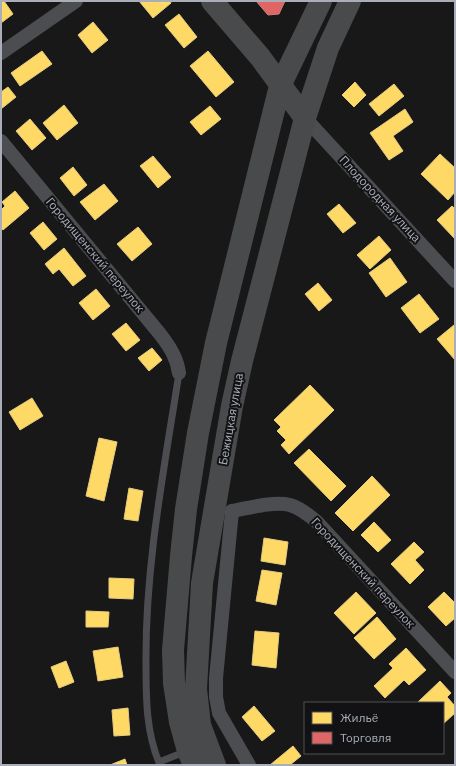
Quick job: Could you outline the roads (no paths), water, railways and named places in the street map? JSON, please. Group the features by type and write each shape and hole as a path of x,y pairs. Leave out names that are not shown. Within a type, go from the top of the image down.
{"main road":[{"path":"212,1 260,58 305,118"},
{"path":"191,758 180,722 174,683 173,650 186,509 198,433 216,343 280,86 321,1"},
{"name":"Бежицкая улица","path":"215,765 200,725 196,689 202,583 232,406 242,361 305,118 328,48 350,1"}],"street":[{"path":"1,53 76,1"},
{"name":"Плодородная улица","path":"305,118 455,280"},
{"name":"Городищенский переулок","path":"1,141 172,349 179,374"},
{"name":"Городищенский переулок","path":"249,765 219,713 216,697 216,678 232,511 269,504 290,505 305,512 317,522 455,672"}],"lane":[{"path":"179,374 152,556 147,604 146,703 151,739 160,764 191,758"}]}
